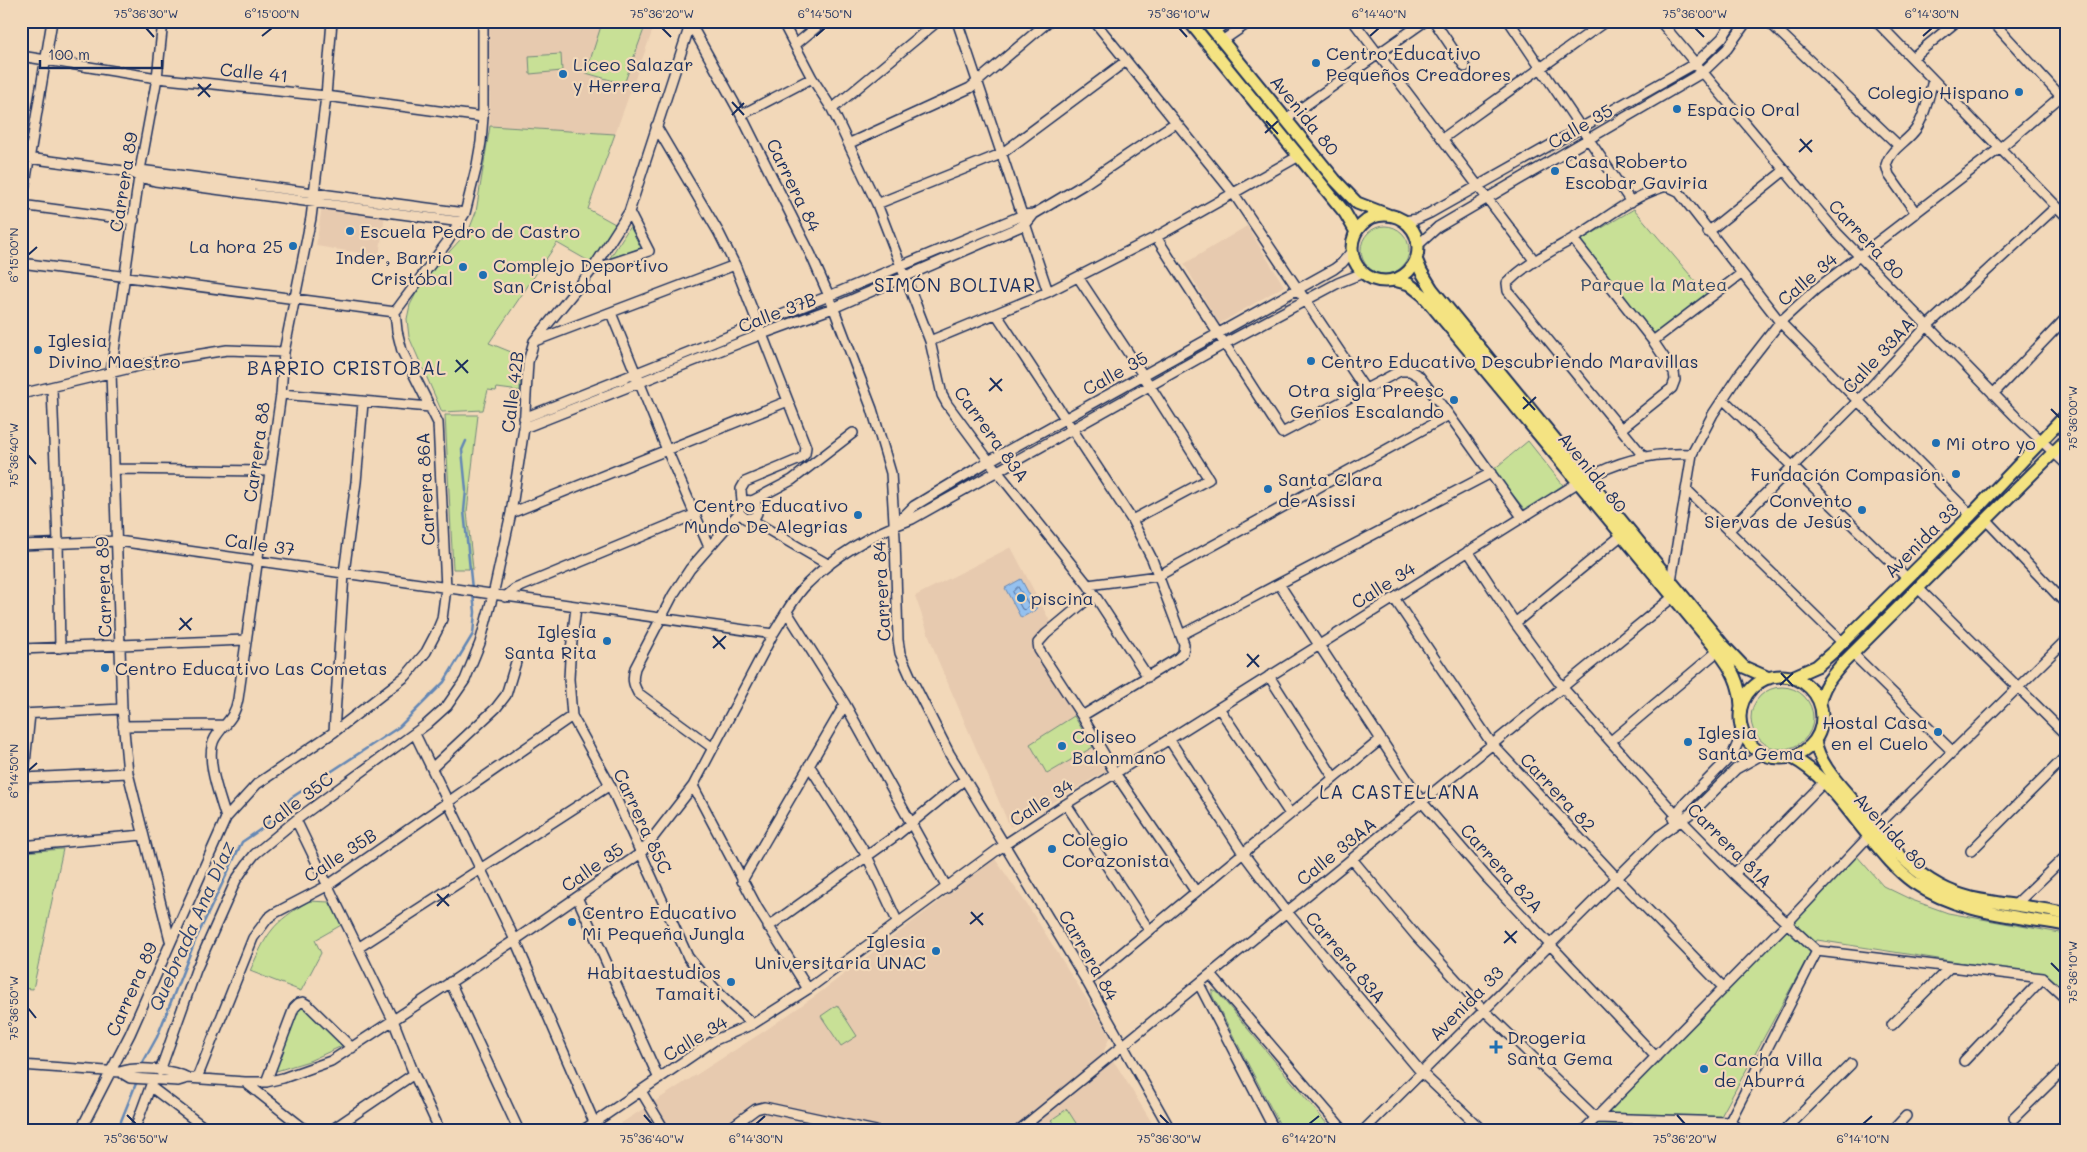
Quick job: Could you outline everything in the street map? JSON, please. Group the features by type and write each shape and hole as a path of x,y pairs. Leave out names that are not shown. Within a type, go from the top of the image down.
{"main road":[{"name":"Avenida 80","path":"1189,21 1345,212 1356,232"},
{"name":"Avenida 80","path":"1206,21 1335,180 1356,203 1388,215"},
{"path":"1388,215 1404,221 1411,227 1418,245 1416,259 1411,268 1403,276 1394,280 1378,280 1364,273 1356,264 1352,251 1356,232 1366,221 1373,218 1388,215"},
{"name":"Avenida 80","path":"1416,259 1432,289 1622,535 1718,651 1738,682 1741,706"},
{"name":"Avenida 80","path":"1394,280 1409,284 1423,296 1671,581 1736,660 1751,671 1769,678"},
{"name":"Avenida 33","path":"1792,677 1817,666 1843,643 1971,515 2040,440 2066,415"},
{"name":"Avenida 33","path":"1820,702 1821,692 1826,683 1852,653 2066,440"},
{"path":"1792,677 1809,686 1820,702 1822,721 1815,740 1801,753 1791,757 1778,758 1763,754 1751,745 1741,728 1741,706 1753,687 1769,678 1792,677"},
{"name":"Avenida 80","path":"1815,740 1818,751 1829,770 1872,832 1912,882 1936,896 1969,908 2066,925"},
{"name":"Avenida 80","path":"1791,757 1805,764 1872,832 1914,869 1935,883 1970,898 2066,914"}],"street":[{"path":"52,21 25,158 21,206 134,220"},
{"name":"Carrera 89","path":"80,1131 115,1071 170,940 128,773 123,726 116,469 111,372 134,220 137,173 157,78 163,21"},
{"name":"Carrera 88","path":"226,818 210,758 210,748 215,738 236,710 281,394 284,352 313,203 326,96 332,21"},
{"path":"21,262 395,312 461,222 465,213 477,165 483,117 483,21"},
{"name":"Carrera 83A","path":"782,21 812,78 832,109 850,143 877,204 930,341 942,395 952,412 989,461 1088,585 1148,677"},
{"path":"795,46 824,21"},
{"path":"832,109 938,21"},
{"path":"957,21 1048,292"},
{"path":"850,143 970,88 1049,21"},
{"path":"1094,21 1234,194 1365,390"},
{"path":"1214,31 1230,21"},
{"path":"1222,41 1251,21"},
{"path":"1353,21 1534,260"},
{"path":"1286,119 1425,21"},
{"path":"1434,21 1465,67"},
{"path":"1509,21 1631,202"},
{"path":"1442,139 1606,21"},
{"name":"Carrera 80","path":"1660,21 1859,257 1993,394 2066,464"},
{"name":"Calle 35","path":"1404,221 1423,216 1696,63 1722,38 1733,21"},
{"name":"Calle 35","path":"1418,245 1438,227 1703,72 1727,49 1747,21"},
{"path":"1768,21 1898,145"},
{"path":"1876,21 2066,216"},
{"path":"1912,58 1957,21"},
{"path":"1992,21 2064,97"},
{"name":"Carrera 84","path":"690,22 741,115 829,296 872,409 891,473 900,653 932,722 1004,845 1088,982 1171,1131"},
{"name":"Calle 42B","path":"490,595 511,513 524,428 528,362 534,341 592,270 629,212 690,22"},
{"name":"Calle 41","path":"21,56 157,78 326,96 483,117"},
{"path":"877,204 1001,154 1126,62"},
{"path":"741,115 812,78"},
{"path":"1916,213 1886,168 1888,159 1898,145 1909,137 1918,124 1934,80"},
{"name":"Calle 34","path":"582,1131 715,1040 753,1024 808,989 1004,845 1066,804 1522,517 1582,481 1619,464 1644,456 1692,454 1723,399 1747,364 1780,322 1815,290 2064,97"},
{"name":"Calle 37B","path":"524,428 833,308 906,277 1034,214 1083,185 1175,123"},
{"path":"656,126 719,233 735,265 806,450 800,459 749,480 743,485 742,502 739,507 740,513 742,517 750,519 829,565"},
{"path":"930,341 998,314 1078,277 1156,237 1299,156"},
{"path":"25,158 465,213"},
{"path":"1708,232 1785,170"},
{"path":"137,173 313,203 461,222"},
{"path":"1644,456 1508,291 1507,283 1534,260 1573,239 1631,202 1661,187 1669,187 1678,191 1708,232 1780,322 1971,515"},
{"name":"Calle 33AA","path":"1728,530 1858,400 1927,326 2056,206"},
{"path":"592,270 649,251 629,212"},
{"name":"Calle 37B","path":"524,418 829,296 901,265 1025,219"},
{"path":"1156,237 1282,433 1400,371 1410,371 1419,376 1449,415 1522,517"},
{"path":"1573,239 1653,341 1674,372 1675,380 1672,388 1622,428"},
{"name":"Calle 35","path":"894,526 914,506 989,461 1334,269 1352,251"},
{"path":"534,341 735,265"},
{"name":"Calle 35","path":"21,1065 115,1071 131,1068 146,1069 178,1072 193,1078 266,1082 318,1066 352,1048 515,940 641,853 693,786 773,634 787,612 806,584 829,565 871,536 912,519 1224,344 1338,283 1364,273"},
{"path":"1653,341 1741,274"},
{"path":"1078,277 1144,376 1209,479 1132,520"},
{"name":"Carrera 86A","path":"334,732 387,692 417,664 426,652 442,619 446,588 438,423 402,351 395,312"},
{"path":"611,313 709,547"},
{"path":"998,314 1064,420 1132,520 1145,544 1158,576 1181,635 1184,649 1180,657 1082,716"},
{"path":"1993,394 2066,318"},
{"path":"21,394 164,360 227,350 284,352"},
{"path":"52,388 60,648"},
{"path":"281,394 363,403 430,407"},
{"path":"1723,399 1907,578"},
{"path":"511,513 788,402"},
{"path":"334,732 344,573 356,482 363,403"},
{"path":"1088,585 1158,576 1449,415"},
{"path":"742,502 752,501 792,480 853,433"},
{"path":"1671,581 1692,454"},
{"path":"116,469 270,471"},
{"path":"1181,635 1490,473"},
{"path":"1686,489 1843,643"},
{"path":"750,519 755,517 758,509 752,501"},
{"path":"714,748 638,693 633,684 635,668 690,569 740,513"},
{"path":"505,597 515,589 696,514"},
{"path":"1986,520 2066,604"},
{"path":"1515,622 1622,535"},
{"name":"Calle 37","path":"21,545 118,541 773,634"},
{"name":"Carrera 81A","path":"1468,551 1515,622 1562,687 1678,817 1734,874 1817,951"},
{"name":"Carrera 82A","path":"1279,584 1422,802 1488,879 1656,1057"},
{"path":"1918,588 2066,735"},
{"path":"1094,594 1046,634 1038,643 1038,650 1082,716 1116,773 1196,892"},
{"path":"490,595 480,643 465,680 448,706 415,734 515,940 594,1122"},
{"name":"Calle 33AA","path":"1019,1131 1673,597"},
{"name":"Carrera 82","path":"1394,598 1492,744 1616,877 1724,988"},
{"name":"Carrera 85C","path":"576,607 570,666 572,716 610,786 688,957 733,1008 753,1024"},
{"path":"787,612 845,704 947,888"},
{"path":"21,649 245,640"},
{"path":"1583,1131 1787,923 1872,832 2066,640"},
{"path":"1610,741 1718,651"},
{"path":"1852,653 1953,752"},
{"path":"432,768 496,708 506,695 516,662"},
{"path":"1269,676 1334,778"},
{"path":"742,881 845,704"},
{"path":"1219,708 1290,814"},
{"path":"21,802 24,778 25,714 122,709"},
{"name":"Calle 35B","path":"193,1078 253,938 268,918 327,886 572,716"},
{"path":"123,726 226,725"},
{"name":"Avenida 33","path":"1363,1131 1678,817 1733,754 1740,738 1741,728"},
{"name":"Calle 35C","path":"170,940 226,818 257,784 334,732"},
{"name":"Calle 35C","path":"160,1071 196,970 236,880 255,854 296,820 415,734"},
{"name":"Carrera 83A","path":"1169,739 1244,852 1287,912 1422,1072 1483,1131"},
{"path":"1088,982 1380,740"},
{"name":"Avenida 33","path":"1678,817 1694,811 1736,769 1763,754"},
{"path":"1971,851 2066,756"},
{"path":"810,765 867,856 898,923"},
{"path":"24,778 128,773"},
{"path":"768,926 910,824 965,779"},
{"path":"1734,874 1824,782"},
{"path":"358,948 610,786"},
{"path":"693,786 742,881 808,989"},
{"path":"1066,804 1149,930"},
{"path":"296,820 393,1020 414,1074 440,1131"},
{"path":"21,846 143,835"},
{"path":"2015,905 2066,856"},
{"path":"1352,859 1417,937 1484,1010 1596,1118 1728,1127 1740,1131"},
{"path":"577,897 659,1079"},
{"path":"1728,1127 1817,951 2043,978 2066,999"},
{"path":"1892,1025 1950,966"},
{"path":"1210,974 1344,1131"},
{"path":"1964,1061 2043,978"},
{"path":"450,982 519,1131"},
{"path":"1199,984 1275,1131"},
{"path":"266,1082 296,1005 303,1002 352,1048"},
{"path":"1784,1131 1851,1064"},
{"path":"2014,1118 2066,1067"},
{"name":"Calle 35","path":"115,1071 150,1084 178,1082 193,1078"},
{"path":"330,1131 414,1074"},
{"path":"246,1082 307,1131"},
{"path":"134,1131 150,1084 209,1131"},
{"path":"641,1091 665,1131"},
{"path":"726,1131 756,1110 764,1107 876,1131"},
{"path":"1892,1131 1906,1116"}],"shaded area":[{"name":"Liceo Salazar y Herrera","path":"489,21 656,21 615,134 490,126"},
{"name":"Escuela Pedro de Castro","path":"322,206 385,215 379,256 316,246"},
{"path":"1247,226 1284,286 1219,324 1184,264"},
{"name":"Colegio Corazonista","path":"1011,547 1052,625 1031,643 1109,769 1010,827 937,658 915,596"},
{"path":"995,859 1028,906 1110,1036 1103,1054 1110,1062 1113,1061 1117,1066 1157,1131 609,1131 766,1030 818,994"}],"green space":[{"path":"641,21 647,21 624,84 586,73 602,23 635,26"},
{"path":"561,54 562,71 530,74 529,56"},
{"name":"Complejo Deportivo San Cristobal","path":"490,126 615,134 588,209 617,225 592,263 557,243 489,343 521,356 520,391 497,388 496,391 488,390 483,410 442,412 409,337 407,319 410,305 422,282 469,230 476,212"},
{"name":"Parque la Matea","path":"1634,209 1708,296 1654,338 1578,242"},
{"path":"632,223 645,246 608,261"},
{"path":"1385,226 1394,228 1402,233 1407,241 1409,250 1407,259 1402,267 1394,272 1385,274 1376,272 1368,267 1363,259 1361,250 1363,241 1368,233 1376,228"},
{"path":"445,415 478,415 467,512 473,569 453,569"},
{"path":"1528,441 1563,485 1526,511 1493,470"},
{"path":"1782,687 1794,690 1804,696 1810,706 1813,718 1810,730 1804,740 1794,746 1782,749 1770,746 1760,740 1754,730 1751,718 1754,706 1760,696 1770,690"},
{"name":"Coliseo Balonmano","path":"1074,716 1093,747 1047,774 1030,744"},
{"path":"63,849 33,989 21,988 22,852"},
{"path":"1856,855 1883,886 1912,900 1948,913 2066,934 2066,995 2041,975 1817,940 1713,1131 1590,1131 1783,928"},
{"path":"309,901 329,902 343,924 315,940 321,953 301,991 250,971 261,947 272,930 287,916"},
{"path":"1212,990 1217,992 1333,1131 1283,1131 1212,995"},
{"path":"837,1005 857,1036 841,1046 821,1016"},
{"path":"298,1006 303,1006 344,1045 309,1061 273,1072"},
{"path":"1067,1109 1081,1131 1059,1131 1051,1120"}],"water":[{"name":"piscina","path":"1021,579 1037,609 1021,618 1005,588"}],"waterway":[{"name":"Quebrada Ana Díaz","path":"466,441 462,450 466,490 464,511 472,589"},
{"name":"Quebrada Ana Díaz","path":"141,1066 157,1037 195,941 242,842 264,827 291,798 399,727 444,682 473,634 475,612 473,594"},
{"name":"Quebrada Ana Díaz","path":"117,1131 137,1081"}],"place":[{"name":"Centro Educativo Pequeños Creadores","path":"1316,63"},
{"name":"Liceo Salazar y Herrera","path":"563,74"},
{"name":"Colegio Hispano","path":"2019,92"},
{"name":"Espacio Oral","path":"1677,109"},
{"name":"Casa Roberto Escobar Gaviria","path":"1555,171"},
{"name":"Escuela Pedro de Castro","path":"350,231"},
{"name":"La hora 25","path":"293,246"},
{"name":"Inder, Barrio Cristóbal","path":"463,267"},
{"name":"Complejo Deportivo San Cristobal","path":"483,275"},
{"name":"Iglesia Divino Maestro","path":"38,350"},
{"name":"Centro Educativo Descubriendo Maravillas","path":"1311,361"},
{"name":"Otra sigla Preesc Genios Escalando","path":"1454,400"},
{"name":"Mi otro yo","path":"1936,443"},
{"name":"Fundación Compasión.","path":"1956,474"},
{"name":"Santa Clara de Asissi","path":"1268,489"},
{"name":"Convento Siervas de Jesús","path":"1862,510"},
{"name":"Centro Educativo Mundo De Alegrias","path":"858,515"},
{"name":"piscina","path":"1021,598"},
{"name":"Iglesia Santa Rita","path":"607,641"},
{"name":"Centro Educativo Las Cometas","path":"105,668"},
{"name":"Hostal Casa en el Cuelo","path":"1938,732"},
{"name":"Iglesia Santa Gema","path":"1688,742"},
{"name":"Coliseo Balonmano","path":"1062,746"},
{"name":"Colegio Corazonista","path":"1052,849"},
{"name":"Centro Educativo Mi Pequeña Jungla","path":"572,922"},
{"name":"Iglesia Universitaria UNAC","path":"936,951"},
{"name":"Habitaestudios Tamaiti","path":"731,982"},
{"name":"Drogeria Santa Gema","path":"1496,1047"},
{"name":"Cancha Villa de Aburrá","path":"1704,1069"}],"district":[{"name":"SIMÓN BOLIVAR","path":"955,284"},
{"name":"BARRIO CRISTOBAL","path":"347,367"},
{"name":"LA CASTELLANA","path":"1400,791"}]}
